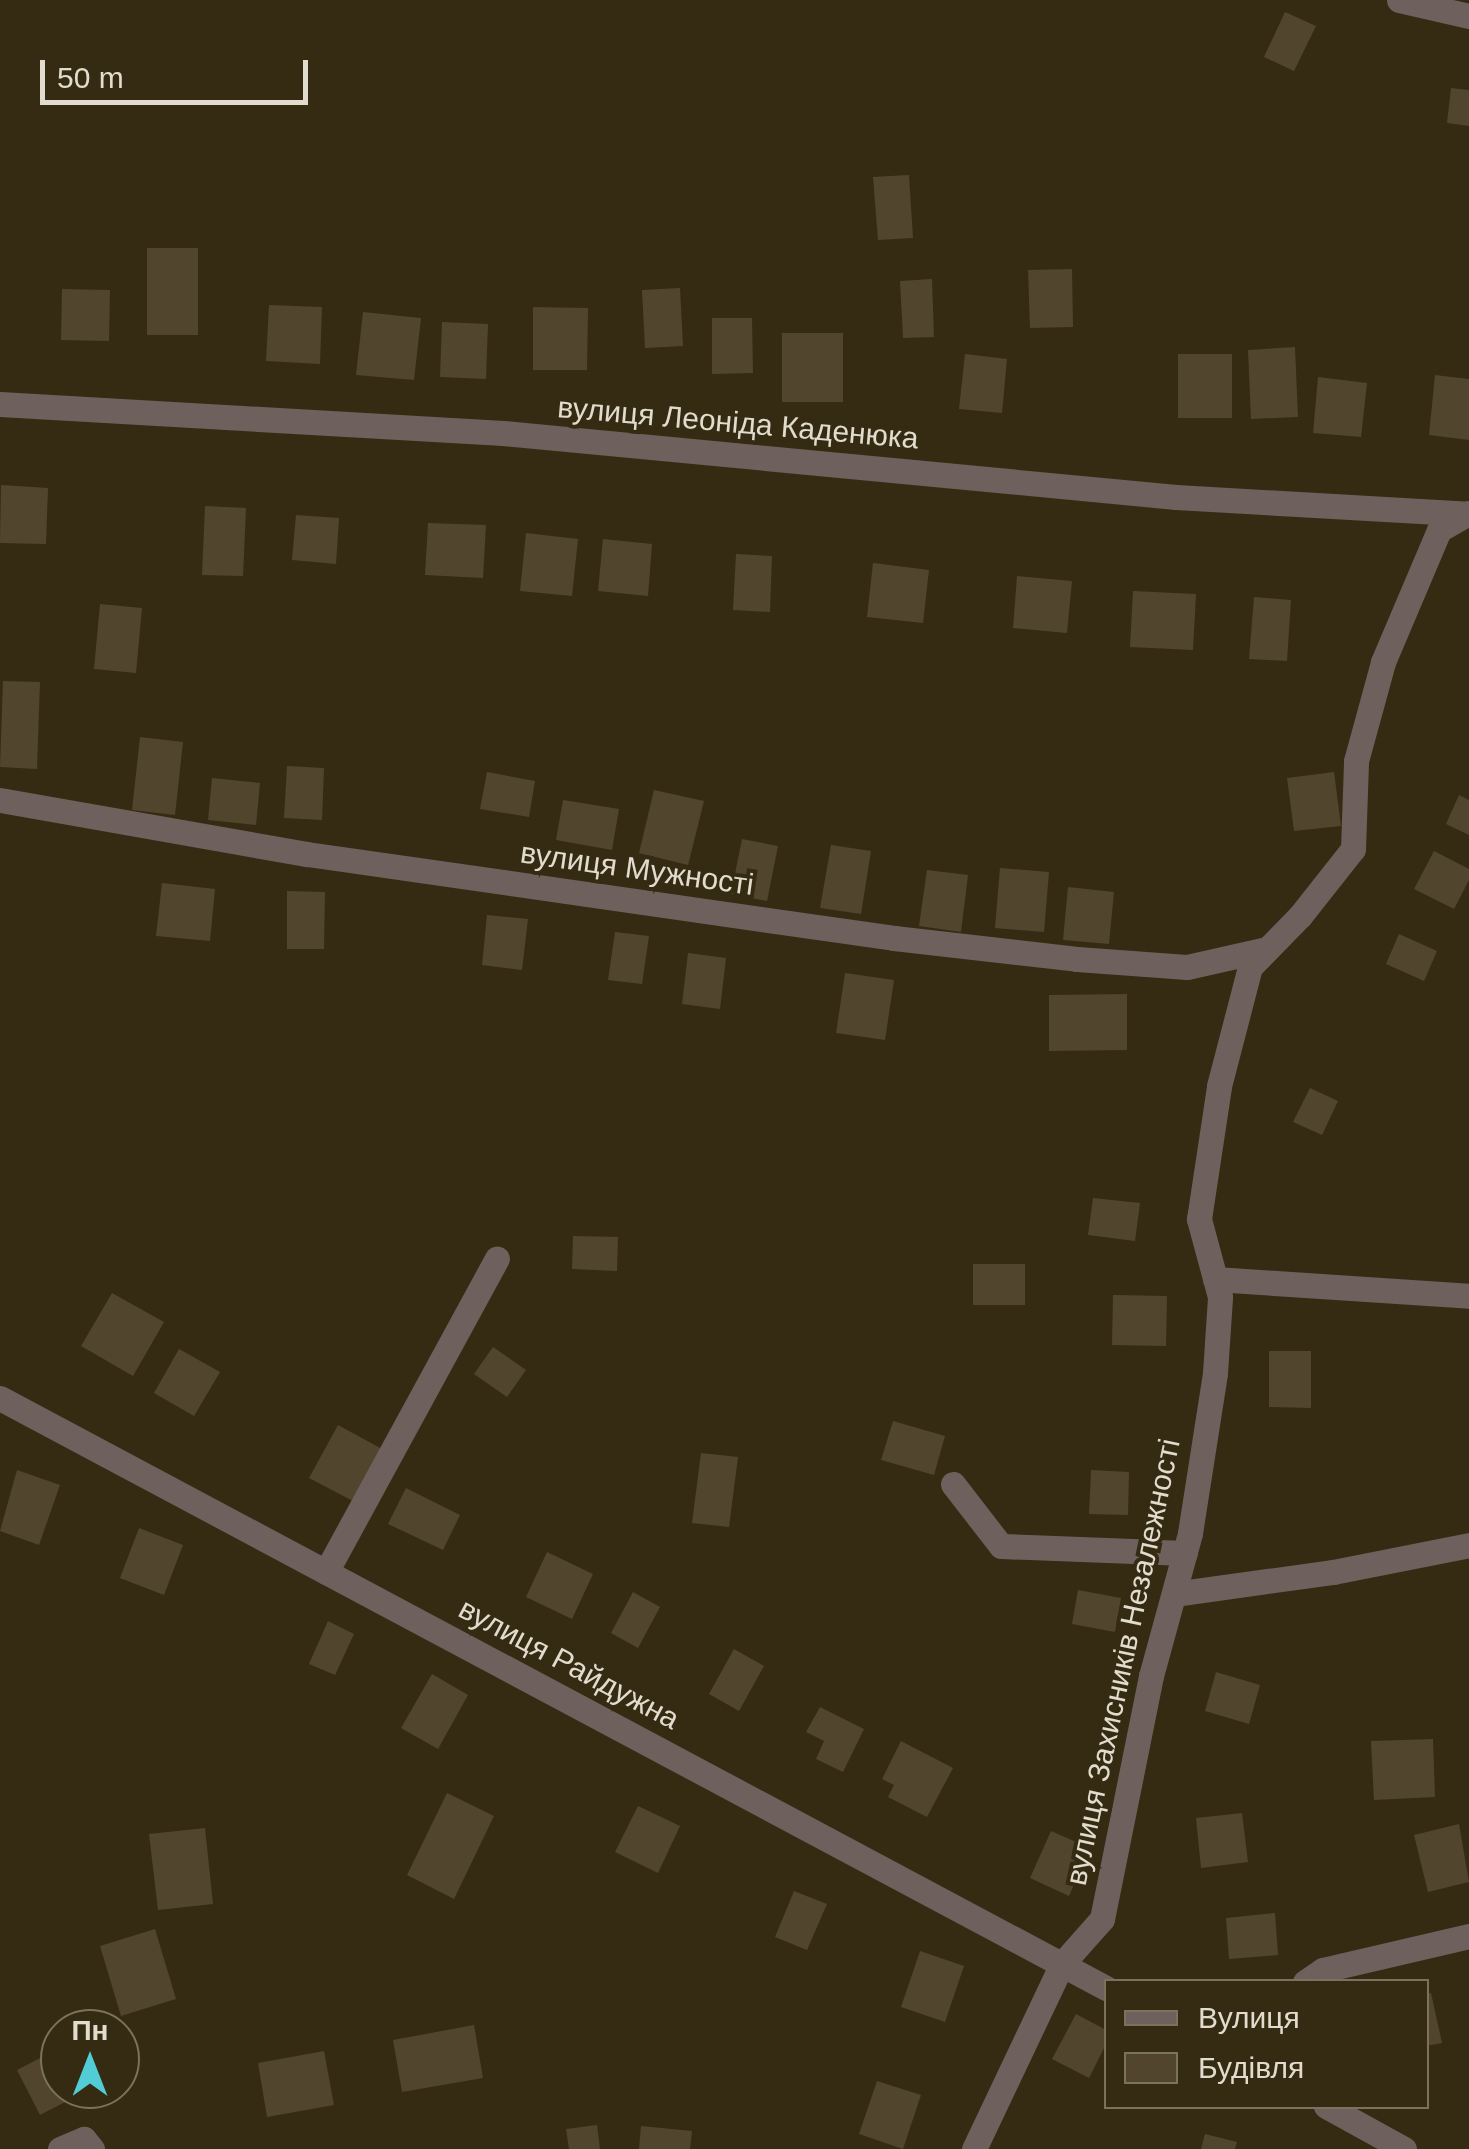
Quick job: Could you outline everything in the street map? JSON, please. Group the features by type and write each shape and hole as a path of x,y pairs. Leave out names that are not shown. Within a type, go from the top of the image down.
{"street":[{"path":"1399,0 1469,16"},
{"name":"вулиця Леоніда Каденюка","path":"0,404 503,433 1176,497 1469,514"},
{"name":"вулиця Захисників Незалежності","path":"974,2149 1062,1964 1102,1919 1152,1676 1184,1553 1215,1373 1220,1297 1199,1220 1218,1086 1250,967 1353,849 1356,761 1383,662 1440,530 1469,514"},
{"name":"вулиця Мужності","path":"0,800 344,859 894,938 1077,960 1187,966 1268,950"},
{"path":"326,1572 497,1258"},
{"path":"1216,1279 1469,1296"},
{"name":"вулиця Райдужна","path":"0,1398 1104,1987"},
{"path":"953,1484 1001,1546 1184,1553"},
{"path":"1174,1594 1333,1572 1469,1546"},
{"path":"1310,1979 1324,1970 1469,1936"},
{"path":"1331,2109 1404,2149"},
{"path":"60,2149 84,2139 92,2149"}],"building":[{"path":"1285,12 1316,26 1294,71 1264,57"},
{"path":"1451,88 1469,90 1469,126 1447,123"},
{"path":"909,175 913,238 878,240 873,177"},
{"path":"147,248 198,248 198,335 147,335"},
{"path":"1072,269 1073,327 1030,328 1028,270"},
{"path":"932,279 934,337 903,338 900,281"},
{"path":"680,288 683,346 645,348 642,290"},
{"path":"62,289 110,290 109,341 61,340"},
{"path":"269,305 322,307 320,364 266,361"},
{"path":"533,307 588,308 587,370 533,370"},
{"path":"363,312 421,318 414,380 356,375"},
{"path":"712,318 752,318 753,373 712,374"},
{"path":"442,322 488,324 486,379 440,377"},
{"path":"782,333 843,333 843,402 782,402"},
{"path":"1295,347 1298,417 1251,419 1248,350"},
{"path":"965,354 1007,359 1002,413 959,409"},
{"path":"1178,354 1232,354 1232,418 1178,418"},
{"path":"1435,375 1469,379 1469,440 1429,435"},
{"path":"1318,377 1367,383 1361,437 1313,433"},
{"path":"1,485 48,488 46,544 0,543"},
{"path":"205,506 246,508 243,576 202,575"},
{"path":"296,515 339,518 336,564 292,560"},
{"path":"428,523 486,525 483,578 425,575"},
{"path":"526,533 578,539 572,596 520,591"},
{"path":"603,539 652,544 648,596 598,591"},
{"path":"736,554 772,556 770,612 733,610"},
{"path":"873,563 929,570 923,623 867,617"},
{"path":"1017,576 1072,581 1067,633 1013,628"},
{"path":"1133,591 1196,594 1193,650 1130,647"},
{"path":"1254,597 1291,600 1287,661 1249,659"},
{"path":"100,604 142,608 136,673 94,669"},
{"path":"3,681 40,682 37,769 0,767"},
{"path":"140,737 183,742 175,815 132,810"},
{"path":"287,766 324,768 322,820 284,818"},
{"path":"487,772 535,781 529,817 480,809"},
{"path":"1334,772 1341,826 1294,831 1287,778"},
{"path":"212,778 260,783 256,825 208,820"},
{"path":"654,790 704,801 688,865 639,853"},
{"path":"1459,795 1469,800 1469,835 1446,824"},
{"path":"563,800 619,809 612,850 556,840"},
{"path":"742,839 778,846 767,901 731,894"},
{"path":"831,845 871,851 861,914 820,908"},
{"path":"1434,851 1469,869 1469,880 1454,909 1414,889"},
{"path":"1000,868 1049,872 1044,932 995,928"},
{"path":"927,870 968,875 961,932 919,926"},
{"path":"162,883 215,889 210,941 156,936"},
{"path":"1068,887 1114,892 1109,944 1063,940"},
{"path":"287,891 325,892 324,949 287,949"},
{"path":"487,915 528,919 522,970 482,965"},
{"path":"615,932 649,936 642,984 608,980"},
{"path":"1399,934 1437,951 1424,981 1386,964"},
{"path":"688,953 726,958 720,1009 682,1004"},
{"path":"845,973 894,980 885,1040 836,1033"},
{"path":"1127,994 1127,1050 1049,1051 1049,995"},
{"path":"1310,1088 1338,1101 1322,1135 1293,1122"},
{"path":"1093,1198 1140,1203 1135,1241 1088,1235"},
{"path":"573,1236 618,1237 617,1271 572,1269"},
{"path":"973,1264 1025,1264 1025,1305 973,1305"},
{"path":"112,1293 164,1322 133,1376 81,1346"},
{"path":"1113,1295 1167,1296 1166,1346 1112,1345"},
{"path":"493,1347 526,1370 507,1397 474,1374"},
{"path":"179,1349 220,1372 194,1416 154,1393"},
{"path":"1269,1351 1311,1351 1311,1408 1269,1407"},
{"path":"893,1421 945,1436 934,1475 881,1460"},
{"path":"338,1425 382,1449 353,1501 309,1478"},
{"path":"701,1453 738,1457 729,1527 692,1523"},
{"path":"17,1470 60,1485 39,1545 0,1531"},
{"path":"1091,1470 1129,1472 1128,1515 1089,1514"},
{"path":"406,1488 460,1515 443,1550 388,1524"},
{"path":"139,1528 183,1545 164,1595 120,1578"},
{"path":"547,1552 593,1574 572,1619 526,1597"},
{"path":"1078,1590 1121,1598 1115,1632 1072,1624"},
{"path":"633,1592 660,1607 638,1648 611,1633"},
{"path":"328,1621 354,1634 335,1675 309,1664"},
{"path":"734,1649 764,1666 739,1711 709,1694"},
{"path":"1216,1672 1260,1685 1249,1724 1205,1711"},
{"path":"432,1674 468,1695 438,1749 401,1728"},
{"path":"820,1707 864,1729 843,1772 816,1759 824,1741 806,1732"},
{"path":"1433,1739 1435,1797 1374,1800 1371,1741"},
{"path":"901,1741 953,1768 927,1817 888,1797 894,1785 882,1779"},
{"path":"447,1793 494,1816 454,1899 407,1875"},
{"path":"638,1806 680,1826 658,1873 615,1852"},
{"path":"1242,1813 1248,1862 1201,1868 1196,1818"},
{"path":"1459,1824 1469,1882 1428,1892 1414,1835"},
{"path":"205,1828 213,1904 158,1910 149,1834"},
{"path":"1051,1831 1090,1848 1069,1896 1030,1878"},
{"path":"794,1891 827,1904 807,1950 775,1937"},
{"path":"1275,1913 1278,1955 1229,1959 1226,1918"},
{"path":"155,1929 176,1999 140,2010 119,2009 100,1946"},
{"path":"920,1951 964,1966 945,2022 901,2007"},
{"path":"1429,1993 1442,2043 1429,2045"},
{"path":"1076,2014 1104,2029 1104,2048 1089,2078 1052,2059"},
{"path":"474,2025 483,2078 402,2092 393,2040"},
{"path":"324,2051 334,2105 267,2117 258,2063"},
{"path":"40,2058 40,2109 52,2109 40,2115 17,2070"},
{"path":"877,2081 921,2095 903,2149 859,2134"},
{"path":"597,2125 600,2149 569,2149 566,2129"},
{"path":"641,2126 692,2131 690,2149 639,2149"},
{"path":"1205,2134 1237,2142 1235,2149 1201,2149"}]}
